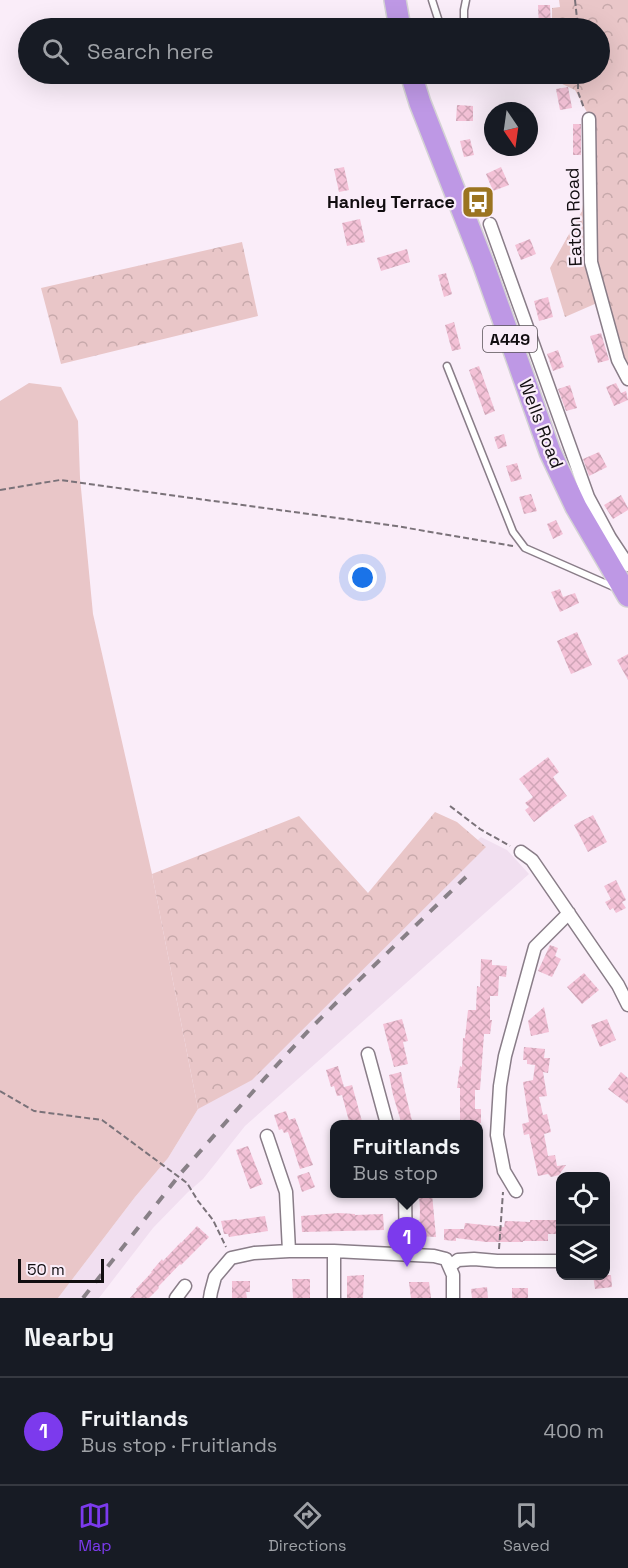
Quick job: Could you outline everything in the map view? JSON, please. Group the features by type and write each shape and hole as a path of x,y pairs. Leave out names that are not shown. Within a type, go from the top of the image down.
{"highway":[{"path":"395,0 398,18"},
{"name":"Wells Road","path":"414,84 483,263 550,452 576,507 626,594"}],"street":[{"name":"Eaton Road","path":"589,119 591,262 618,360 628,379"},
{"path":"490,224 588,497 628,566"},
{"path":"520,852 532,860 618,985 628,1005"},
{"path":"516,1191 504,1171 497,1135 500,1086 505,1056 535,947 569,913"},
{"path":"368,1054 386,1120"},
{"path":"267,1136 286,1192 289,1251"},
{"path":"405,1198 406,1254"},
{"path":"210,1298 215,1277 231,1258 254,1253 289,1251 406,1254 446,1259 453,1275 453,1298"},
{"path":"334,1251 334,1298"},
{"path":"450,1266 458,1260 474,1259 556,1261"},
{"path":"176,1298 185,1286"}],"lane":[{"path":"432,0 438,18"},
{"path":"464,18 466,0"},
{"path":"447,366 513,532 525,548 626,594"}],"path":[{"path":"575,0 577,18"},
{"path":"578,84 578,92 589,119"},
{"path":"0,490 60,480 396,526 525,548"},
{"path":"450,806 480,829 520,852"},
{"path":"0,1091 34,1111 102,1120 187,1183 213,1220 231,1258"},
{"path":"497,1261 504,1171"}],"shaded area":[{"path":"481,837 507,850 529,874 245,1126 203,1179 153,1228 99,1298 58,1298 135,1197 168,1158 198,1109"}],"green space":[{"path":"559,0 628,0 628,386 607,339 597,303 565,317 550,268 582,211 595,121 590,118 575,90 562,84 610,84 610,18 552,18 552,8 560,7"},
{"path":"242,242 258,316 61,364 41,288"},
{"path":"29,383 61,387 78,421 80,478 93,614 152,874 198,1109 168,1158 135,1197 58,1298 0,1298 0,401"},
{"path":"435,812 457,822 486,847 252,1080 198,1109 152,874 299,816 368,893"}],"building":[{"path":"538,5 550,5 551,18 539,18"},
{"path":"568,87 572,108 560,110 556,89"},
{"path":"457,105 473,106 473,121 456,121"},
{"path":"573,124 581,124 581,155 573,155"},
{"path":"470,139 474,155 464,157 460,141"},
{"path":"344,167 349,190 339,192 334,169"},
{"path":"501,167 509,185 493,191 486,174"},
{"path":"360,219 365,242 347,246 342,223"},
{"path":"530,239 536,254 521,260 515,245"},
{"path":"407,249 410,262 381,271 377,258"},
{"path":"446,273 452,294 444,297 438,275"},
{"path":"548,297 553,317 539,321 534,301"},
{"path":"454,322 461,349 452,351 445,325"},
{"path":"601,333 609,360 598,363 590,336"},
{"path":"558,350 564,367 553,371 547,354"},
{"path":"479,366 495,411 485,415 469,370"},
{"path":"616,383 621,393 626,391 628,400 614,406 606,387"},
{"path":"570,385 577,408 566,411 558,389"},
{"path":"504,434 507,446 498,449 494,437"},
{"path":"599,452 607,467 589,476 583,459"},
{"path":"517,463 522,479 511,482 506,466"},
{"path":"531,494 537,511 524,514 519,497"},
{"path":"621,495 628,510 613,519 604,505"},
{"path":"556,520 563,534 553,539 547,524"},
{"path":"560,589 563,597 575,593 579,603 560,612 551,592"},
{"path":"577,632 592,665 571,674 557,641"},
{"path":"628,654 628,680 617,660"},
{"path":"548,757 559,772 553,777 567,796 534,822 525,810 529,807 525,803 533,797 519,779"},
{"path":"593,815 607,842 588,852 574,825"},
{"path":"616,880 626,900 622,902 626,908 616,913 613,908 610,910 605,902 611,899 604,886"},
{"path":"550,945 558,948 555,956 561,959 552,977 538,971"},
{"path":"481,959 492,960 492,965 507,966 506,977 499,976 498,996 490,996 490,1020 492,1020 490,1034 484,1034 480,1090 475,1090 475,1109 481,1109 481,1120 460,1120 460,1088 457,1088 460,1066 462,1067 463,1038 465,1038 468,1010 476,1010 477,986 480,987"},
{"path":"584,973 599,990 582,1004 567,987"},
{"path":"544,1007 549,1032 531,1036 528,1021"},
{"path":"402,1019 408,1041 403,1042 408,1064 394,1067 383,1024"},
{"path":"607,1019 616,1040 600,1047 591,1025"},
{"path":"524,1047 545,1049 544,1058 550,1058 548,1073 543,1072 547,1096 539,1097 543,1115 547,1114 551,1132 544,1134 548,1156 555,1155 557,1166 566,1165 561,1172 556,1172 556,1176 551,1177 548,1174 538,1176 529,1134 524,1135 522,1124 529,1122 523,1082 533,1080 535,1065 527,1064 527,1060 523,1060"},
{"path":"338,1066 344,1087 352,1085 362,1120 349,1120 342,1095 337,1096 334,1086 331,1087 326,1070"},
{"path":"401,1072 412,1120 400,1120 389,1075"},
{"path":"621,1072 628,1078 628,1104 608,1089"},
{"path":"286,1111 289,1120 295,1118 313,1165 300,1169 288,1132 284,1133 282,1129 279,1130 274,1115"},
{"path":"248,1146 263,1184 250,1189 236,1150"},
{"path":"309,1172 315,1187 302,1192 297,1176"},
{"path":"419,1198 432,1198 436,1237 419,1236"},
{"path":"339,1213 383,1214 384,1230 302,1232 301,1216"},
{"path":"265,1216 268,1231 229,1237 228,1234 224,1234 221,1221"},
{"path":"530,1220 556,1220 556,1234 548,1234 548,1241 486,1242 456,1238 456,1241 444,1240 444,1229 464,1229 465,1223 504,1227 505,1221 530,1222"},
{"path":"197,1226 209,1237 149,1298 130,1298 162,1259 163,1261"},
{"path":"364,1275 363,1298 347,1298 347,1276"},
{"path":"611,1275 612,1287 595,1289 594,1280 610,1280"},
{"path":"292,1279 310,1279 310,1298 293,1298"},
{"path":"232,1281 250,1281 250,1292 246,1292 247,1298 232,1298"},
{"path":"409,1282 429,1282 431,1298 411,1298"},
{"path":"487,1287 488,1298 472,1298 471,1289"},
{"path":"512,1288 528,1288 528,1298 512,1298"}],"railway":[{"path":"83,1298 181,1173 265,1078 310,1029 469,874"}],"place":[{"name":"Hanley Terrace","path":"478,202"},
{"name":"Fruitlands","path":"407,1267"}]}
